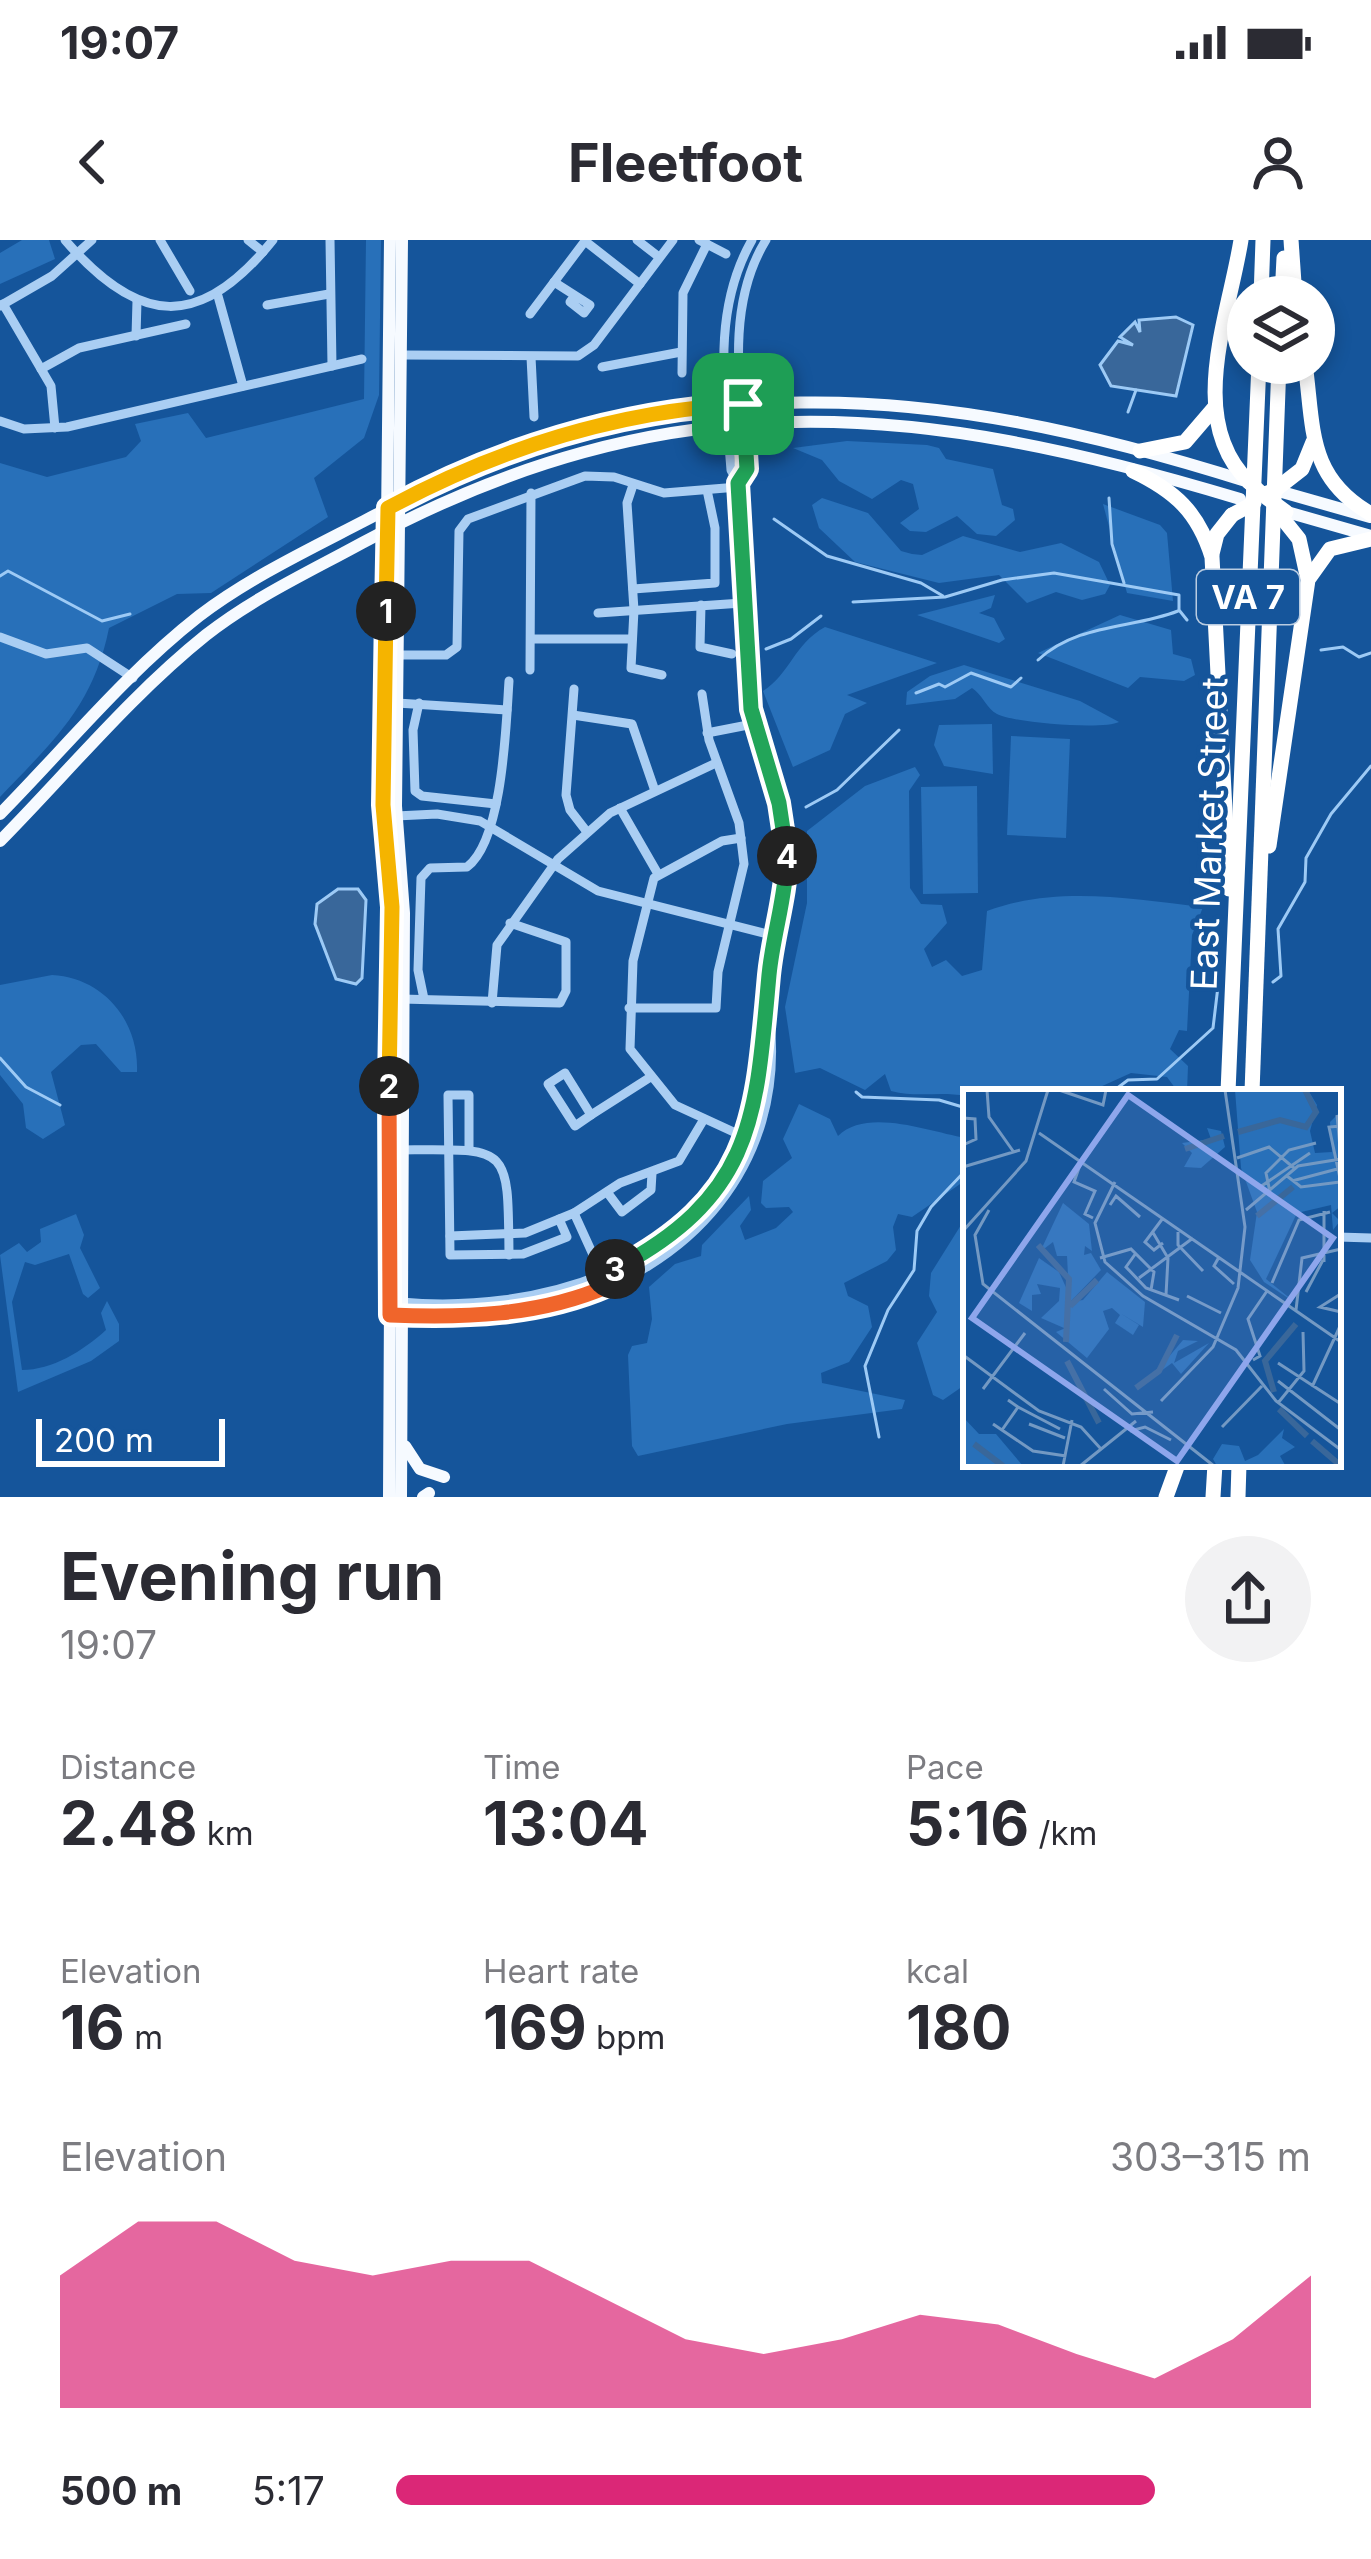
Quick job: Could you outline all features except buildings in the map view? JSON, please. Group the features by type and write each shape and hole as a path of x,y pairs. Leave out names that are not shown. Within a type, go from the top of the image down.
{"highway":[{"path":"1240,240 1223,326 1216,405 1219,439 1304,550 1308,580 1258,914"},
{"path":"1262,276 1263,240"},
{"path":"1284,276 1288,240"},
{"path":"1288,240 1292,276"},
{"name":"East Market Street","path":"1228,1089 1258,384"},
{"name":"East Market Street","path":"1252,1089 1278,384"},
{"path":"1307,384 1314,433 1328,480 1371,516"},
{"path":"1140,451 1185,442 1216,405"},
{"path":"1211,557 1217,534 1310,457 1314,433"},
{"path":"1133,471 1184,502 1202,528 1211,557 1234,952"},
{"path":"1308,580 1330,549 1371,538"},
{"path":"1166,1497 1177,1467"},
{"path":"1238,1497 1239,1467"}],"main road":[{"path":"389,1497 404,913 396,816 390,240"},
{"path":"393,505 399,472 402,240"},
{"path":"390,292 395,350 401,355"},
{"path":"0,814 133,678 224,598 424,489 564,435 658,413 809,400 940,407 1140,451 1371,538"},
{"path":"0,841 208,633 393,526 477,486 576,451 728,422 844,419 936,428 1371,516"},
{"path":"399,472 409,485 424,489"},
{"path":"393,526 386,562 401,1497"},
{"path":"356,547 377,549 386,562"},
{"path":"403,1440 420,1469 444,1477"}],"street":[{"path":"65,240 112,288 136,301 170,307 218,296 273,240"},
{"path":"56,428 52,393 2,305 92,240"},
{"path":"160,240 190,291"},
{"path":"248,240 263,252"},
{"path":"329,240 332,366"},
{"path":"637,240 659,257"},
{"path":"401,355 578,356 594,345 673,240"},
{"path":"396,1308 520,1311 605,1281 685,1222 717,1189 752,1141 775,936 785,893 785,829 753,724 738,485 731,470 728,422 725,307 752,240"},
{"path":"738,485 747,469 741,302 766,240"},
{"path":"530,314 585,241 640,284"},
{"path":"682,373 683,293 703,242 725,254"},
{"path":"554,282 573,298"},
{"path":"267,305 329,294"},
{"path":"218,296 244,386"},
{"path":"136,301 136,336"},
{"path":"41,369 79,349 186,324"},
{"path":"594,345 606,366 681,352"},
{"path":"531,357 534,417"},
{"path":"0,421 24,429 56,428 362,359"},
{"path":"397,655 454,651 461,526 531,494 596,475 664,493 738,485"},
{"path":"633,485 627,503 634,672 662,675"},
{"path":"634,590 715,583 716,528 707,490"},
{"path":"530,670 531,494"},
{"path":"598,613 742,603"},
{"path":"701,605 700,646 732,654"},
{"path":"0,637 46,654 77,647 100,652 133,678"},
{"path":"531,639 632,639"},
{"path":"424,999 418,970 421,878 434,866 470,866 496,804 509,681"},
{"path":"574,689 566,795 574,817 587,832"},
{"path":"629,1007 715,1010 744,870 741,838 707,733 701,694"},
{"path":"397,703 508,710"},
{"path":"419,703 413,730 415,791 496,804"},
{"path":"572,715 632,724 656,791"},
{"path":"707,733 753,724"},
{"path":"492,1004 494,954 510,923 554,865 620,808 716,763"},
{"path":"620,808 658,874"},
{"path":"396,816 447,814 488,824 591,888 775,936"},
{"path":"741,838 722,841 658,874 646,904 629,1007 630,1049 670,1101 752,1141"},
{"path":"401,999 554,1005 565,996 563,938 530,934 510,923"},
{"path":"591,1115 565,1073 548,1084 574,1126 649,1078"},
{"path":"469,1149 469,1095 448,1095 450,1255 509,1255 567,1237 559,1220"},
{"path":"450,1236 509,1235 559,1220 607,1192 679,1161 704,1119"},
{"path":"400,1150 469,1149 493,1156 507,1174 509,1255"},
{"path":"607,1192 622,1212 651,1190 652,1173"},
{"path":"574,1213 605,1281"},
{"path":"1341,1237 1371,1238"}],"shaded area":[{"path":"22,240 49,240 55,259 0,284 0,253"},
{"path":"366,240 381,240 379,395 364,438 314,478 328,517 211,593 177,594 109,628 93,680 81,701 54,740 0,797 0,463 47,477 126,457 141,441 135,424 188,413 206,438 364,399"},
{"path":"1176,317 1193,325 1176,396 1111,386 1100,365 1118,341 1133,345 1120,337 1135,322 1140,332 1139,320"},
{"path":"847,441 927,445 939,448 946,459 993,469 1002,505 1013,509 1015,520 996,536 977,534 957,516 926,532 910,531 900,523 919,509 913,484 901,480 872,499 839,481 822,460 793,448"},
{"path":"822,498 868,513 901,551 922,555 963,536 1020,552 1061,543 1099,562 1110,585 1105,594 1082,600 1056,592 1027,603 999,575 939,583 855,562 819,528 812,505"},
{"path":"1103,504 1160,525 1167,533 1173,601 1127,593"},
{"path":"995,595 991,608 979,613 994,618 1005,639 999,643 917,615"},
{"path":"1120,615 1171,630 1173,654 1191,659 1195,675 1184,681 1140,677 1128,688 1038,653"},
{"path":"825,627 937,663 847,695 867,703 845,714 830,750 793,767 763,691"},
{"path":"964,665 1080,701 1119,722 1078,725 1007,717 993,712 972,688 955,699 906,705 907,692 930,676"},
{"path":"992,724 993,774 944,766 934,745 939,725"},
{"path":"1011,736 1070,739 1066,838 1007,835"},
{"path":"915,767 920,775 909,791 910,888 921,904 942,905 947,923 924,949 932,967 946,960 962,976 982,970 987,911 1014,903 1094,896 1203,907 1192,935 1187,1031 1179,1030 1170,1049 1188,1066 1187,1089 1176,1089 1167,1077 1131,1073 1096,1089 910,1094 891,1091 885,1074 865,1090 820,1068 795,1073 785,1007 807,903 807,831 865,786"},
{"path":"977,786 978,893 923,894 921,787"},
{"path":"338,889 358,889 366,900 362,978 356,984 336,979 315,924 317,904"},
{"path":"52,975 88,984 115,1006 132,1036 137,1072 121,1072 96,1044 81,1045 51,1072 65,1125 43,1139 26,1128 23,1104 0,1075 0,985"},
{"path":"799,1104 830,1119 838,1136 865,1123 882,1122 963,1137 963,1182 912,1217 898,1214 893,1227 896,1250 887,1261 844,1283 848,1296 868,1306 872,1327 849,1362 821,1373 822,1383 905,1400 902,1409 787,1424 638,1456 632,1446 628,1355 632,1346 647,1343 652,1319 649,1287 675,1264 701,1256 702,1245 749,1196 751,1210 740,1226 745,1240 776,1228 793,1212 789,1207 766,1208 761,1203 763,1181 792,1158 783,1139"},
{"path":"76,1214 84,1235 80,1248 100,1288 88,1298 83,1294 69,1254 35,1265 25,1262 12,1302 22,1370 56,1363 97,1338 106,1330 101,1313 107,1301 119,1324 119,1341 91,1361 18,1392 0,1255 19,1243 27,1252 41,1242 40,1229"},
{"path":"963,1222 963,1386 943,1400 933,1395 917,1343 937,1312 929,1296 931,1273"}],"waterway":[{"path":"1128,412 1136,390"},
{"path":"1109,498 1112,544 1124,583"},
{"path":"774,519 827,556 921,583 943,596"},
{"path":"0,576 8,571 102,621 130,614"},
{"path":"853,602 945,597 1002,580 1054,573 1179,595 1179,610 1187,620"},
{"path":"1038,660 1070,639 1178,611"},
{"path":"766,649 791,639 821,616"},
{"path":"1321,650 1343,647 1359,657 1371,653"},
{"path":"916,693 939,684 945,687 971,673 1011,687 1021,678"},
{"path":"806,807 837,790 899,730"},
{"path":"1273,982 1281,976 1278,929 1305,882 1306,858 1331,814 1371,766"},
{"path":"1116,1089 1128,1080 1157,1079 1213,1028 1219,978"},
{"path":"0,1058 26,1087 60,1105"},
{"path":"856,1092 862,1097 939,1100 963,1107"},
{"path":"879,1437 865,1366 888,1310 914,1270 917,1231 931,1207 963,1173"}],"route":[{"path":"743,404 747,469 738,483 751,709 779,803 787,854 785,893 771,958 762,1076 750,1128 717,1189 667,1237 602,1276 608,1286 559,1303 507,1313 390,1315 392,907 383,805 388,508 475,466 551,439 658,413 743,404"}]}
